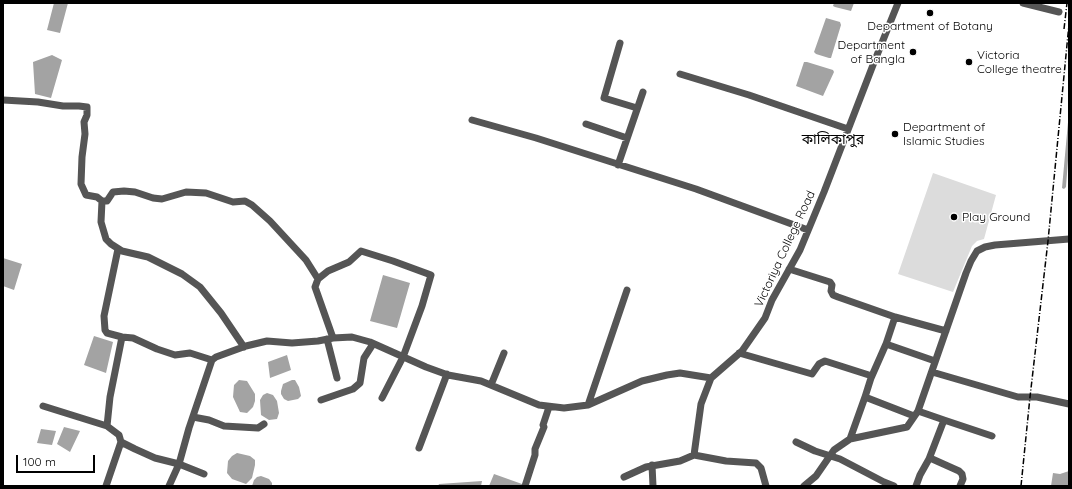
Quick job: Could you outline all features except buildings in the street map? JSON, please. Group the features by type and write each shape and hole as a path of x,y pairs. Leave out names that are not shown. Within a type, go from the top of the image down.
{"street":[{"path":"1023,3 1059,12"},
{"name":"Victoriya College Road","path":"694,455 701,404 711,378 739,353 765,318 772,300 789,270 808,230 897,4"},
{"path":"620,43 604,98 638,108"},
{"path":"680,74 749,95 848,129"},
{"path":"618,165 644,92"},
{"path":"3,100 87,107 87,115 84,122 85,134 81,184 86,195 97,197 102,201 107,201 113,192 135,192 153,198 162,199 186,192 206,193 233,202 245,201 252,205 270,221 306,260 318,279"},
{"path":"472,120 536,138 696,189 808,230"},
{"path":"586,124 627,138"},
{"path":"102,201 101,222 106,239 118,249 148,257 169,267 200,287 221,313 244,347"},
{"path":"808,485 834,450 850,439 907,427 916,413 969,267 977,251 985,247 995,245 1069,239"},
{"path":"118,249 104,316 105,330 108,333 133,338 175,356 190,354 203,356 212,360"},
{"path":"337,378 330,339 315,287 318,279 328,271 349,262 361,251 393,261 431,276 422,306 403,357 382,398"},
{"path":"789,270 830,282 832,285 831,291 833,295 858,306 946,331"},
{"path":"588,405 626,290"},
{"path":"850,439 864,397 886,344 895,317"},
{"path":"107,426 110,398 122,337"},
{"path":"169,486 179,464 212,360 216,357 244,347 267,341 318,341 352,337 373,344 426,367 446,374 481,381 539,405 549,407 564,408 588,405 642,381 667,375 680,373 711,378"},
{"path":"321,400 353,390 360,384 364,358 373,344"},
{"path":"886,344 935,361"},
{"path":"491,385 504,353"},
{"path":"739,353 812,374 820,364 825,361 872,376"},
{"path":"932,372 1018,397 1037,397 1069,404"},
{"path":"419,448 446,374"},
{"path":"864,397 944,420 992,436"},
{"path":"43,406 107,426 119,435 121,442 106,486"},
{"path":"524,486 535,455 534,448 544,427 543,424 549,407"},
{"path":"193,417 209,420 224,426 258,428 264,424"},
{"path":"916,486 920,475 930,458 944,420"},
{"path":"121,442 155,458 179,464 204,474"},
{"path":"796,442 840,459 894,486"},
{"path":"624,477 652,465 680,462 694,455 726,461 756,463 761,468 766,486"},
{"path":"930,458 962,474 963,479 960,486"},
{"path":"652,465 653,486"}],"shaded area":[{"path":"54,3 68,3 60,33 47,30"},
{"path":"834,3 854,3 851,11 835,7 833,6"},
{"path":"826,18 840,22 841,25 831,58 816,54 814,52"},
{"path":"52,55 62,60 51,98 35,94 33,62"},
{"path":"804,62 833,70 834,72 823,96 796,86"},
{"path":"1069,111 1069,147 1066,187 1064,189 1062,188"},
{"name":"Play Ground","path":"933,173 996,195 984,239 977,241 972,246 953,292 898,274"},
{"path":"3,258 22,264 14,290 3,286"},
{"path":"383,275 410,283 397,328 370,321"},
{"path":"94,336 113,342 106,373 84,365"},
{"path":"287,355 291,370 270,378 268,362"},
{"path":"239,380 247,381 255,394 253,407 247,413 240,412 233,397 234,385"},
{"path":"295,380 299,387 301,396 298,399 288,401 284,399 281,391 283,384"},
{"path":"267,393 273,395 277,401 279,413 277,419 269,420 261,415 260,400 263,395"},
{"path":"64,427 80,431 70,452 57,444"},
{"path":"41,429 56,431 52,445 37,443"},
{"path":"237,453 250,456 255,460 252,478 246,484 232,479 227,473 228,461"},
{"path":"1069,471 1069,486 1051,486 1053,473 1060,474"},
{"path":"494,474 522,484 522,486 489,486"},
{"path":"261,476 269,479 272,486 252,486 254,480"},
{"path":"482,481 481,486 438,486 439,484"}],"railway":[{"path":"1064,29 1067,3"},
{"path":"1021,486 1048,241 1069,24"}],"place":[{"name":"Department of Botany","path":"930,13"},
{"name":"Department of Bangla","path":"913,52"},
{"name":"Victoria College theatre","path":"969,62"},
{"name":"Department of Islamic Studies","path":"895,134"},
{"name":"Play Ground","path":"954,217"}],"district":[{"name":"কালিকাপুর","path":"833,140"}]}
